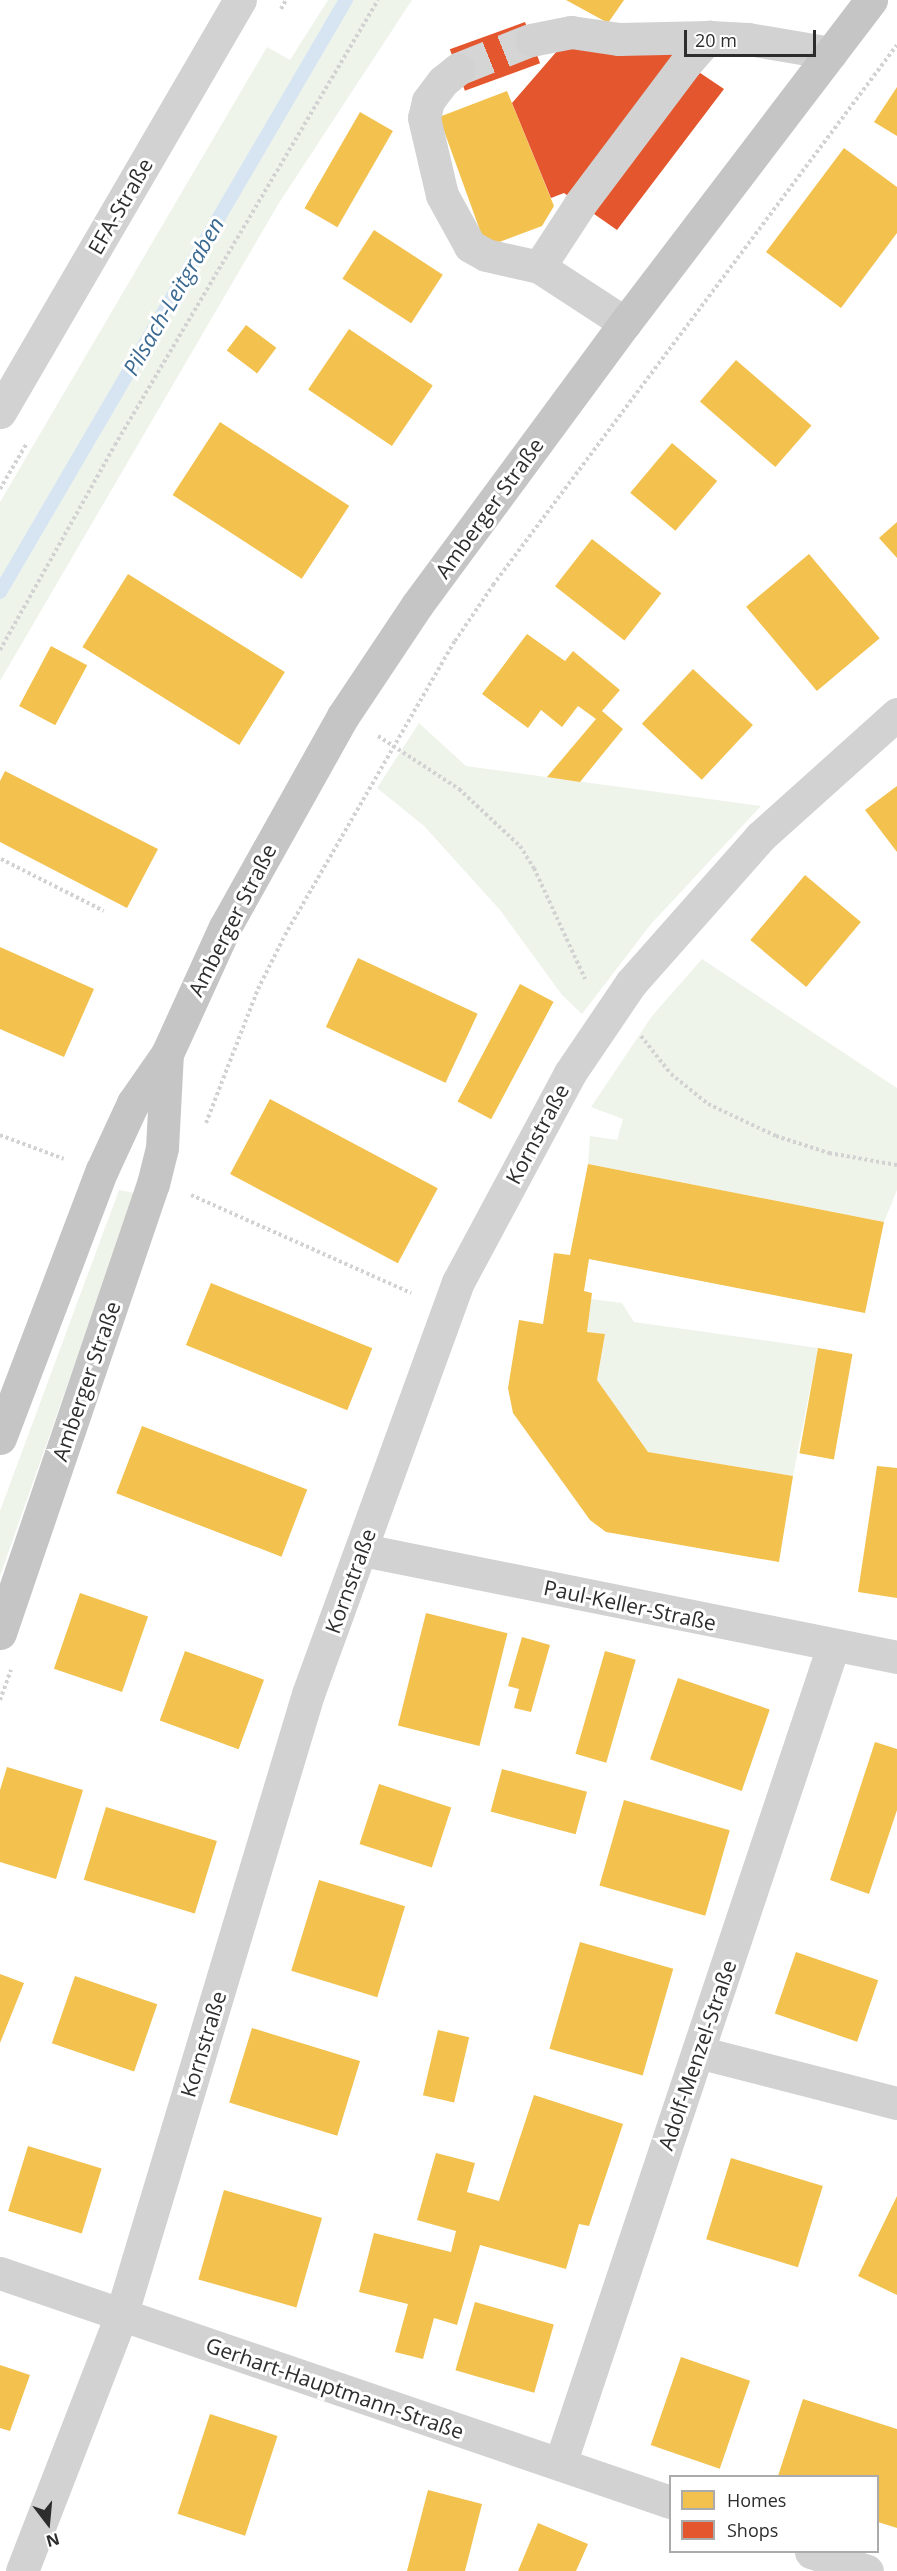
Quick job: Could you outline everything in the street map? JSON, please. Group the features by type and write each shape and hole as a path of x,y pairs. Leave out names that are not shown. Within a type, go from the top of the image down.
{"main road":[{"name":"Amberger Straße","path":"0,1438 102,1170 133,1103 167,1054 225,927 343,716 417,605 625,322 871,0"},
{"name":"Amberger Straße","path":"0,1633 153,1185 162,1148 167,1054"}],"street":[{"name":"EFA-Straße","path":"0,412 240,0"},
{"path":"531,40 571,32 619,39 748,39 831,53"},
{"path":"539,267 580,204 710,38"},
{"path":"458,69 443,81 428,101 424,118 442,195 470,246 486,255 539,267 625,322"},
{"name":"Kornstraße","path":"22,2571 121,2316 308,1694 363,1550 446,1309 570,1073 631,983 760,837 897,714"},
{"name":"Paul-Keller-Straße","path":"363,1550 897,1657"},
{"name":"Adolf-Menzel-Straße","path":"560,2464 833,1646"},
{"path":"698,2052 897,2103"},
{"name":"Gerhart-Hauptmann-Straße","path":"0,2273 669,2502"},
{"path":"814,2553 867,2571"}],"path":[{"path":"0,650 115,445 378,0"},
{"path":"204,1128 258,989 393,743 493,585 897,45"},
{"path":"343,716 393,743 459,789 520,846 534,868 583,975 608,1016 641,1036 677,1080 708,1104 797,1143 877,1164 897,1165"},
{"path":"1,859 104,911"},
{"path":"0,1135 70,1161"},
{"path":"182,1192 273,1229 446,1309"},
{"path":"0,1700 12,1667"}],"shaded area":[{"path":"328,0 412,0 279,203 0,681 0,502 267,47 290,60"},
{"path":"419,723 466,766 761,806 651,924 582,1014 562,995 500,910 424,826 377,788"},
{"path":"702,959 897,1088 897,1190 884,1222 588,1164 590,1136 617,1140 623,1119 591,1107 652,1016"},
{"path":"119,1190 135,1193 0,1576 0,1511"},
{"path":"591,1299 622,1303 634,1322 818,1348 793,1476 648,1452 597,1380 605,1334 587,1332"}],"building: Homes":[{"path":"566,0 624,0 608,23"},
{"path":"897,87 897,136 874,122"},
{"path":"507,91 554,206 542,226 486,247 439,117"},
{"path":"360,112 393,131 337,227 304,208"},
{"path":"844,148 897,187 897,233 841,308 766,252"},
{"path":"374,230 443,275 411,323 342,279"},
{"path":"246,325 276,348 257,373 227,351"},
{"path":"349,329 433,385 392,446 308,390"},
{"path":"736,360 811,426 775,467 700,402"},
{"path":"220,422 349,506 302,579 173,495"},
{"path":"672,443 717,481 675,531 630,493"},
{"path":"897,522 897,558 879,538"},
{"path":"592,539 661,593 624,640 555,586"},
{"path":"809,554 880,638 817,691 746,607"},
{"path":"128,574 285,672 239,745 82,647"},
{"path":"527,634 565,661 573,651 620,690 602,711 623,729 580,782 547,777 596,719 578,706 562,727 541,710 528,728 482,694"},
{"path":"51,646 87,665 55,725 19,706"},
{"path":"693,669 753,725 702,780 642,724"},
{"path":"5,771 158,849 127,908 0,842 0,781"},
{"path":"897,786 897,852 865,810"},
{"path":"805,875 861,922 806,987 750,940"},
{"path":"0,947 94,989 64,1057 0,1029"},
{"path":"358,958 478,1014 446,1083 326,1027"},
{"path":"520,984 554,1002 491,1119 458,1101"},
{"path":"270,1099 438,1188 398,1263 230,1174"},
{"path":"588,1164 884,1222 865,1313 589,1259 584,1291 592,1293 587,1332 605,1334 597,1380 648,1452 793,1476 779,1562 606,1532 590,1520 513,1413 508,1388 519,1320 543,1324 554,1253 570,1255"},
{"path":"211,1283 372,1348 347,1410 186,1345"},
{"path":"818,1348 852,1354 834,1459 799,1453"},
{"path":"142,1426 307,1489 281,1557 116,1493"},
{"path":"877,1466 897,1468 897,1598 858,1592"},
{"path":"80,1593 148,1616 122,1692 54,1669"},
{"path":"426,1613 508,1633 479,1746 398,1726"},
{"path":"522,1637 550,1645 531,1712 514,1708 519,1689 508,1686"},
{"path":"185,1651 264,1680 239,1749 160,1721"},
{"path":"605,1651 636,1660 606,1763 576,1754"},
{"path":"678,1678 770,1710 742,1791 650,1759"},
{"path":"875,1742 897,1749 897,1810 869,1894 830,1880"},
{"path":"7,1767 83,1790 56,1879 0,1862 0,1790"},
{"path":"502,1769 587,1792 576,1834 491,1812"},
{"path":"379,1784 451,1807 432,1867 360,1844"},
{"path":"624,1800 730,1830 705,1916 599,1886"},
{"path":"106,1807 217,1841 195,1914 84,1880"},
{"path":"319,1880 405,1906 377,1997 291,1971"},
{"path":"580,1942 673,1969 643,2075 549,2049"},
{"path":"796,1952 878,1980 857,2042 775,2013"},
{"path":"0,1974 24,1983 0,2043"},
{"path":"75,1976 157,2004 134,2071 52,2043"},
{"path":"252,2028 360,2061 337,2136 229,2103"},
{"path":"438,2030 469,2037 454,2102 423,2095"},
{"path":"534,2095 623,2124 589,2226 579,2224 566,2269 480,2245 457,2325 434,2318 423,2359 395,2352 408,2304 359,2292 374,2233 451,2252 456,2231 417,2220 436,2153 475,2163 467,2192 499,2201"},
{"path":"28,2146 102,2169 82,2234 8,2211"},
{"path":"731,2158 823,2186 798,2267 706,2239"},
{"path":"224,2190 322,2218 296,2308 198,2279"},
{"path":"897,2196 897,2295 858,2276"},
{"path":"475,2302 554,2325 534,2393 455,2370"},
{"path":"681,2357 750,2381 720,2469 651,2445"},
{"path":"0,2365 30,2375 10,2431 0,2428"},
{"path":"803,2399 897,2429 897,2528 879,2522 879,2475 778,2475"},
{"path":"210,2414 278,2436 245,2536 178,2514"},
{"path":"428,2490 482,2504 465,2571 407,2571"},
{"path":"538,2523 588,2544 576,2571 518,2571"}],"building: Shops":[{"path":"525,22 540,63 465,91 450,49"},
{"path":"564,43 672,54 724,89 617,230 564,193 551,198 512,103"}],"waterway":[{"name":"Pilsach-Leitgraben","path":"0,592 346,0"}],"tunnel":[{"path":"458,69 531,40"}]}
